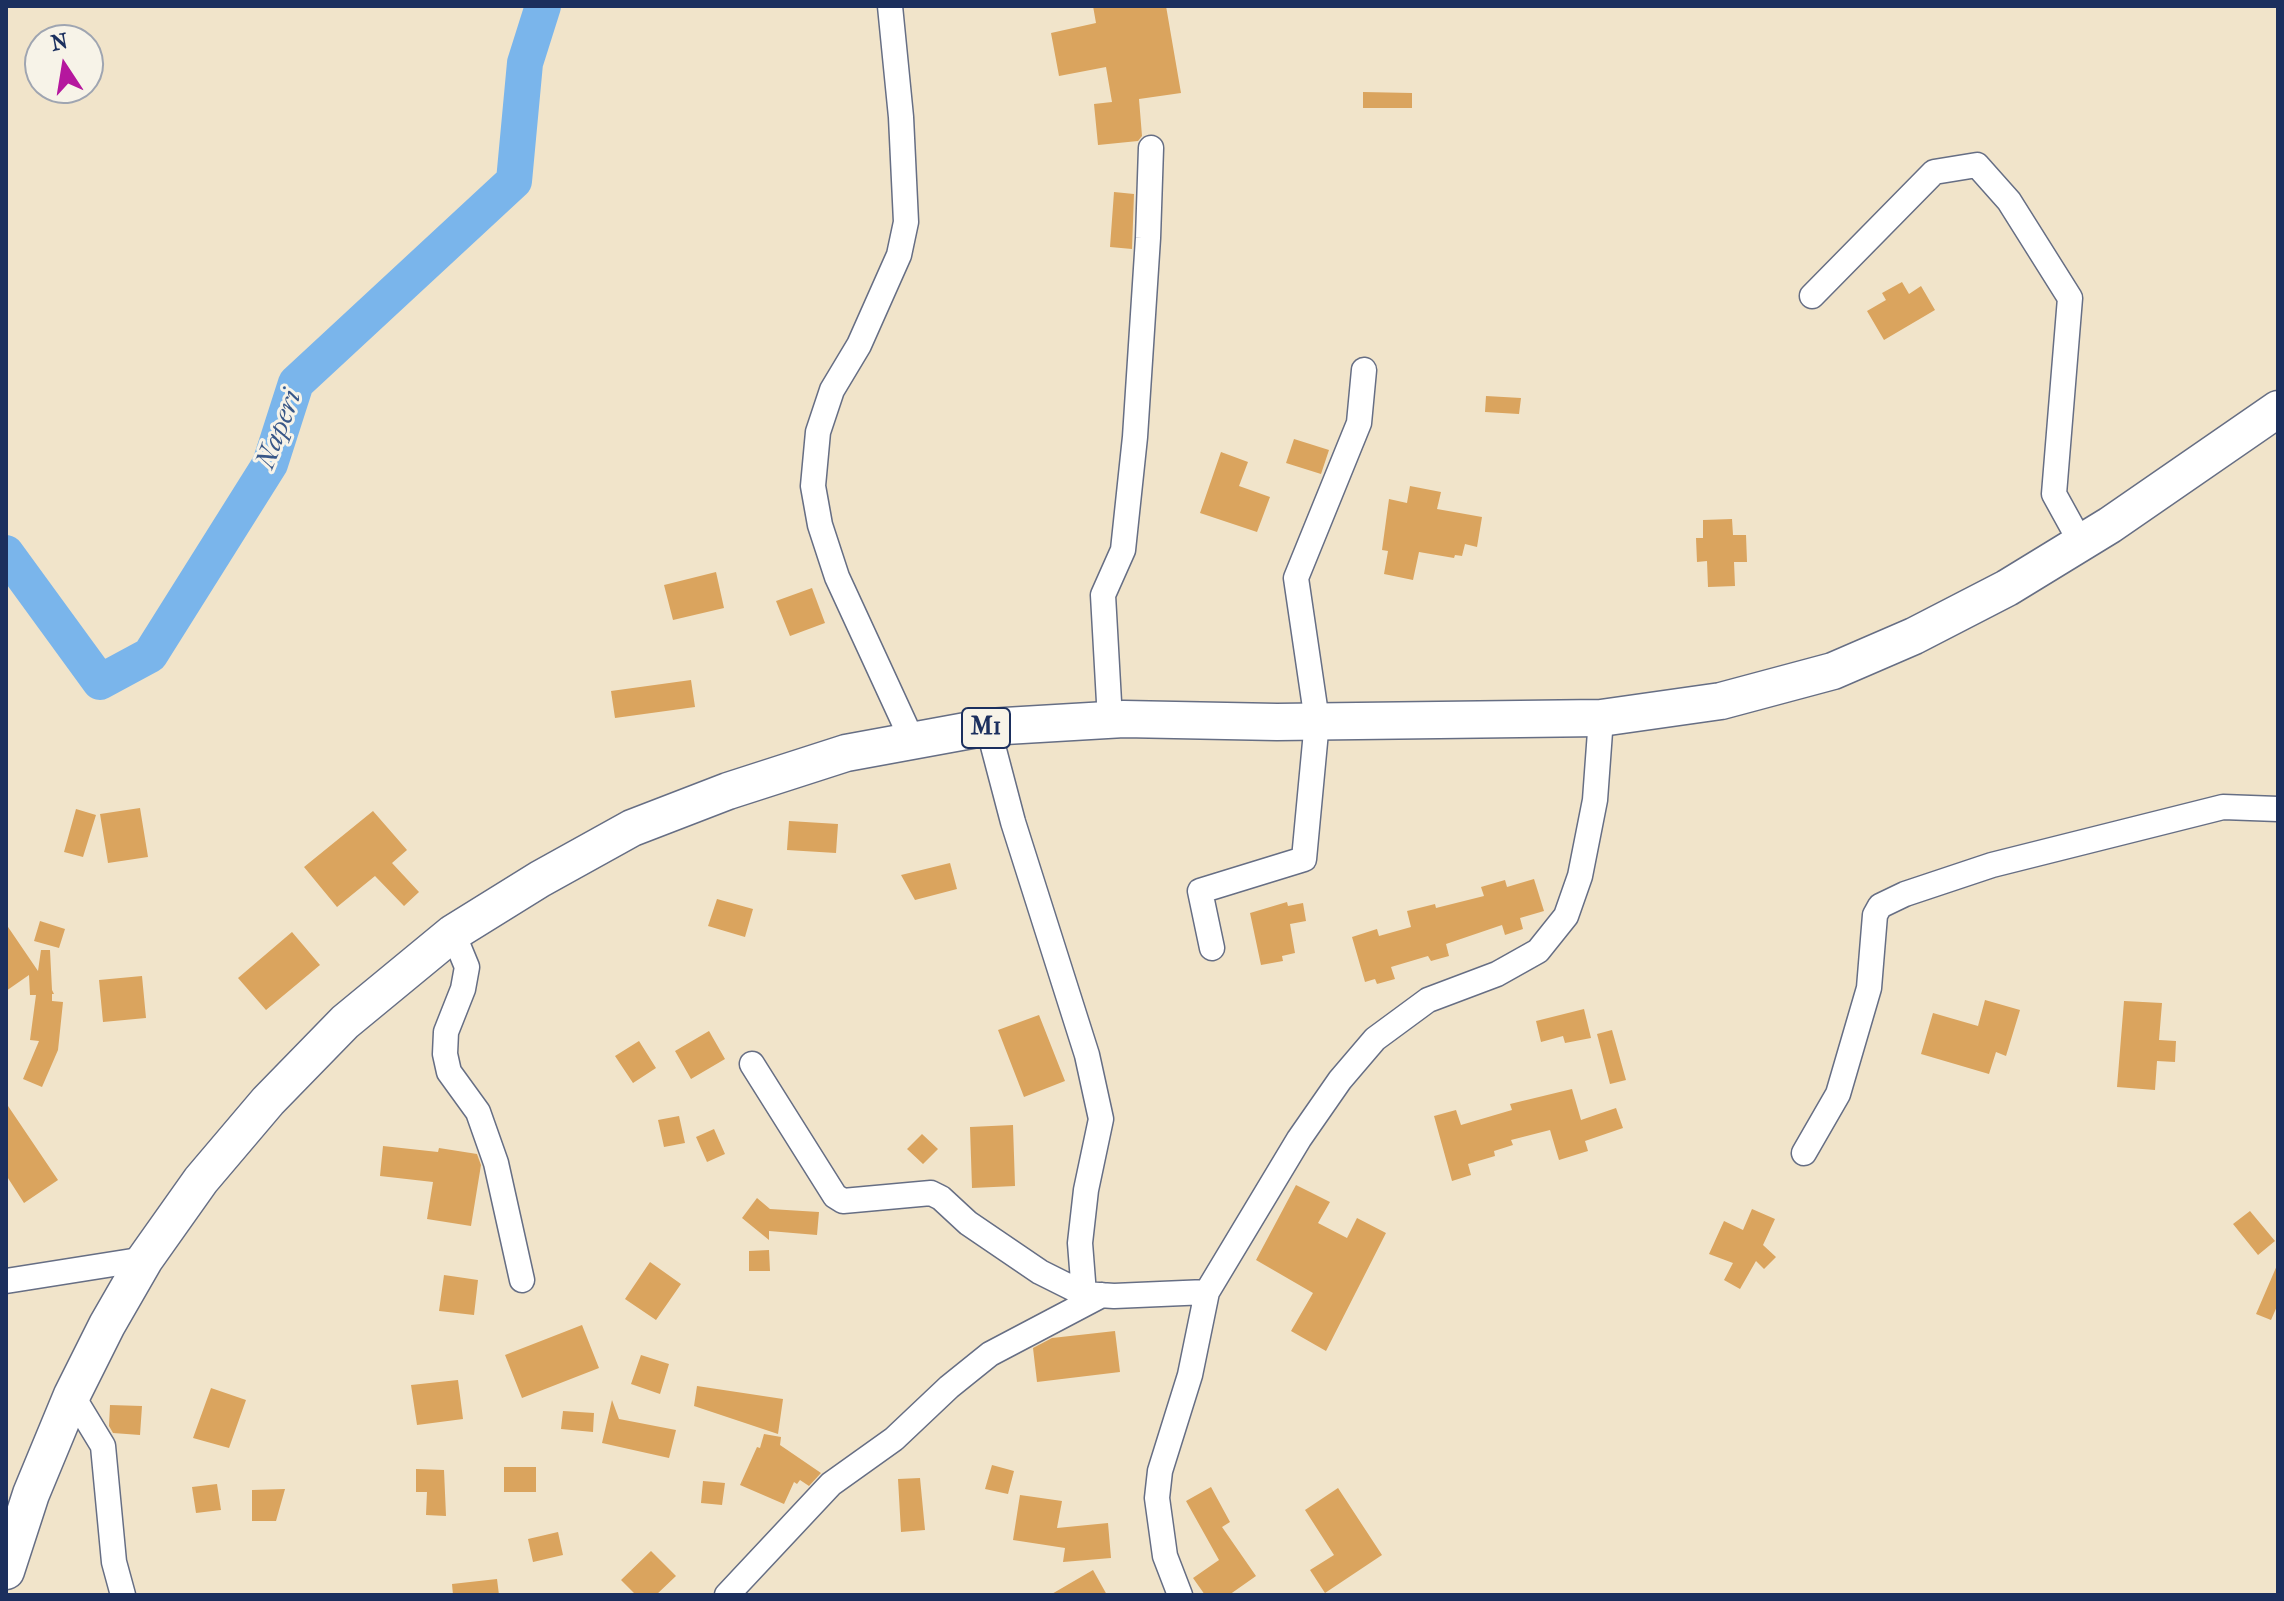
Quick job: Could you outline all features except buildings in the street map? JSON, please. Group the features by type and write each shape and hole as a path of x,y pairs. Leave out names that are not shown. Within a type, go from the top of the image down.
{"highway":[{"name":"M1","path":"6,1571 31,1494 72,1395 145,1259 201,1180 268,1101 345,1022 453,933 540,879 632,828 728,791 846,753 988,727 1110,720 1601,718 1721,701 1833,671 1927,630 2007,588 2081,543 2278,409"}],"street":[{"path":"890,6 901,117 906,222 899,255 859,345 832,390 818,432 813,486 820,525 837,577 913,742"},
{"path":"1110,720 1103,595 1123,550 1135,437 1151,148"},
{"path":"1812,296 1934,172 1977,165 2009,201 2070,298 2054,494 2081,543"},
{"path":"1212,948 1200,891 1304,859 1317,721 1296,578 1359,423 1364,370"},
{"path":"1180,1595 1165,1556 1157,1498 1160,1471 1190,1375 1207,1292 1299,1139 1340,1080 1375,1039 1428,1000 1497,974 1538,951 1566,916 1580,876 1595,800 1601,718"},
{"path":"988,727 1013,822 1087,1055 1101,1119 1086,1190 1080,1243 1093,1294"},
{"path":"1804,1153 1838,1094 1869,988 1875,915 1880,906 1905,894 1992,865 2223,807 2278,809"},
{"path":"453,933 467,967 463,989 446,1032 445,1054 449,1072 478,1112 496,1163 522,1280"},
{"path":"752,1064 835,1196 850,1202 931,1193 941,1198 968,1223 1040,1272 1093,1294 1207,1292"},
{"path":"6,1281 145,1259"},
{"path":"727,1595 831,1484 894,1439 949,1387 990,1354 1093,1294"},
{"path":"72,1395 103,1446 114,1562 123,1595"}],"waterway":[{"name":"Naperi","path":"6,553 100,682 150,655 270,464 296,383 514,181 525,63 543,6"}]}
